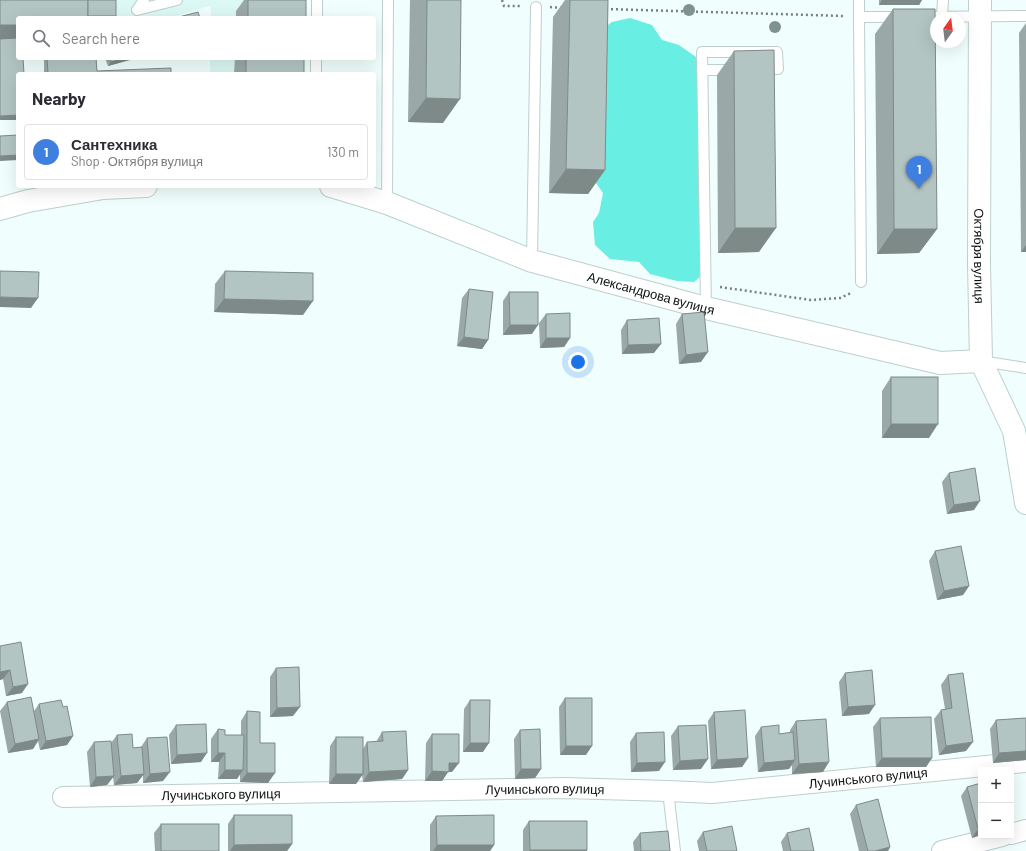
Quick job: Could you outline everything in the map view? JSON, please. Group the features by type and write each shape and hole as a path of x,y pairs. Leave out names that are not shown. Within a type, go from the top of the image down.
{"street":[{"name":"Октября вулиця","path":"980,8 979,264 981,361 1014,431 1026,503"},
{"path":"0,210 28,201 103,188"},
{"name":"Александрова вулиця","path":"338,188 387,203 532,261 706,308 940,363 981,361"},
{"name":"Лучинського вулиця","path":"63,797 565,788 712,793 1026,762"},
{"path":"1014,833 1026,830"},
{"path":"942,851 990,839"}],"lane":[{"path":"144,0 137,10 177,0"},
{"path":"317,0 317,16"},
{"path":"387,203 388,0"},
{"path":"859,0 861,282"},
{"path":"942,12 943,0"},
{"path":"532,261 536,7"},
{"path":"963,12 980,8 1026,16"},
{"path":"859,17 930,17"},
{"path":"702,70 778,70 778,52 702,52 702,70 705,285 706,308"},
{"path":"316,60 316,72"},
{"path":"981,361 1026,368"},
{"path":"668,791 675,851"}],"path":[{"path":"502,0 504,6 568,8"},
{"path":"599,9 859,17"},
{"path":"705,285 811,300 840,298 858,289 861,282"}],"shaded area":[{"path":"0,0 296,0 295,16 211,16 210,6 176,16 16,16"},
{"path":"630,18 652,25 662,40 679,45 696,57 700,72 702,275 694,282 677,281 650,274 639,262 610,259 595,245 593,222 599,213 603,193 596,183 599,46 601,30 612,22"},
{"path":"210,60 294,60 293,72 210,72"}],"building":[{"path":"0,0 88,0 88,16 16,16 16,25 0,25"},
{"path":"88,0 116,0 116,16 88,16"},
{"path":"248,0 306,0 306,16 248,16"},
{"path":"427,0 461,0 460,99 426,98"},
{"path":"570,0 608,0 605,170 566,169"},
{"path":"893,9 935,9 935,12 930,12 930,48 935,48 937,229 894,229"},
{"path":"198,12 199,16 183,16"},
{"path":"16,38 16,60 23,60 24,72 16,72 16,115 0,116 0,39"},
{"path":"774,50 776,228 735,228 734,51"},
{"path":"47,60 96,60 97,71 171,68 171,72 48,72"},
{"path":"246,60 304,60 304,72 246,72"},
{"path":"16,135 16,155 0,156 0,136"},
{"path":"0,271 39,272 38,298 0,297"},
{"path":"225,271 313,273 313,301 224,299"},
{"path":"469,289 493,292 488,340 464,337"},
{"path":"509,292 538,292 538,325 510,325"},
{"path":"704,312 708,352 686,355 682,314"},
{"path":"570,313 570,338 546,338 546,314"},
{"path":"659,318 661,344 628,345 627,320"},
{"path":"891,377 938,377 938,424 891,424"},
{"path":"975,468 980,501 954,505 949,473"},
{"path":"961,546 969,586 944,591 935,551"},
{"path":"21,642 28,684 13,687 10,670 0,672 0,646"},
{"path":"299,667 300,707 277,708 276,668"},
{"path":"872,670 875,705 848,707 845,673"},
{"path":"963,673 973,742 946,746 941,710 952,708 948,675"},
{"path":"31,697 39,739 15,744 7,702"},
{"path":"565,698 592,698 592,746 566,746"},
{"path":"61,700 63,707 67,706 73,736 46,741 39,704"},
{"path":"470,700 490,700 489,743 470,743"},
{"path":"745,710 748,758 717,760 714,712"},
{"path":"247,711 260,712 260,743 275,743 275,773 247,773"},
{"path":"931,717 932,758 882,758 880,718"},
{"path":"1026,718 1026,751 999,753 996,720"},
{"path":"826,719 829,762 799,764 796,721"},
{"path":"206,724 207,753 177,755 176,725"},
{"path":"706,725 708,759 680,761 678,726"},
{"path":"779,725 779,734 793,732 795,760 764,763 761,727"},
{"path":"218,729 225,730 225,735 244,735 243,770 225,770 225,753 218,753"},
{"path":"540,729 541,769 521,769 520,730"},
{"path":"406,731 408,770 369,772 367,742 383,741 382,732"},
{"path":"664,732 665,762 637,763 636,733"},
{"path":"132,734 133,748 142,747 144,774 121,776 117,735"},
{"path":"432,734 459,734 459,763 449,763 449,772 432,771"},
{"path":"167,737 170,772 150,774 147,738"},
{"path":"336,737 363,737 363,774 336,774"},
{"path":"111,741 114,776 96,777 94,742"},
{"path":"978,784 978,829 967,787"},
{"path":"878,799 890,847 875,851 868,851 856,805"},
{"path":"234,815 292,815 292,844 234,845"},
{"path":"494,815 494,845 437,845 436,816"},
{"path":"529,821 587,821 587,850 530,850"},
{"path":"161,824 219,824 219,851 161,851"},
{"path":"732,826 737,851 707,851 703,832"},
{"path":"809,828 814,851 791,851 787,833"},
{"path":"668,831 670,851 641,851 640,833"}],"place":[{"name":"Сантехника","path":"919,189"}]}
